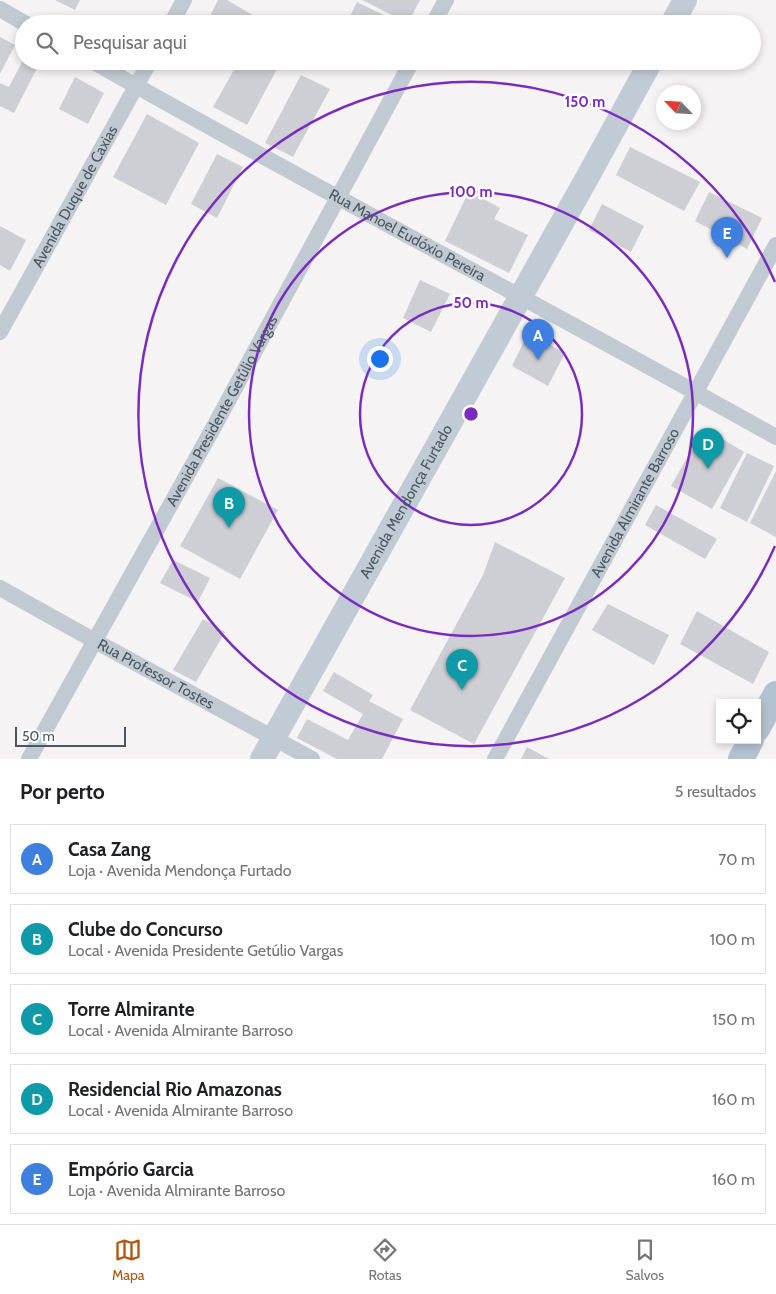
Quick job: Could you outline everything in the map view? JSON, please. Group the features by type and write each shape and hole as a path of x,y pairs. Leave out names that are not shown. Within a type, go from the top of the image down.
{"main road":[{"path":"761,722 776,694"},
{"path":"741,759 749,744"}],"street":[{"path":"176,15 184,0"},
{"path":"438,15 446,0"},
{"path":"677,15 686,0"},
{"path":"0,9 15,18"},
{"name":"Rua Manoel Eudóxio Pereira","path":"108,70 337,198 776,437"},
{"name":"Avenida Duque de Caxias","path":"0,332 145,70"},
{"name":"Avenida Presidente Getúlio Vargas","path":"29,759 211,432 407,70"},
{"name":"Avenida Mendonça Furtado","path":"262,759 520,296 588,178 646,70"},
{"name":"Avenida Almirante Barroso","path":"495,759 776,245"},
{"name":"Rua Professor Tostes","path":"0,588 312,759"}],"building":[{"path":"55,0 80,0 75,10"},
{"path":"218,0 227,0 253,15 210,15"},
{"path":"362,0 420,0 412,15 392,15"},
{"path":"357,2 384,15 350,15"},
{"path":"0,37 15,45 0,74"},
{"path":"18,70 36,70 14,113 0,106 0,83 9,87"},
{"path":"234,70 276,70 247,125 213,107"},
{"path":"301,75 330,89 293,157 265,143"},
{"path":"75,77 104,93 88,124 59,109"},
{"path":"147,114 199,143 166,205 113,177"},
{"path":"630,147 700,182 684,211 616,175"},
{"path":"217,154 243,167 217,218 191,204"},
{"path":"469,191 500,208 494,219 528,235 509,273 445,241"},
{"path":"709,192 762,218 747,249 695,221"},
{"path":"602,204 644,226 631,252 589,230"},
{"path":"0,226 26,240 10,271 0,265"},
{"path":"420,280 450,294 431,332 403,318"},
{"path":"528,333 565,353 548,386 512,366"},
{"path":"704,428 744,452 712,509 671,486"},
{"path":"747,453 774,466 747,522 720,508"},
{"path":"776,471 776,537 750,523"},
{"path":"218,478 278,510 240,579 180,546"},
{"path":"656,505 717,539 705,559 645,525"},
{"path":"495,542 565,578 474,744 410,710 483,575"},
{"path":"173,560 210,578 198,602 160,583"},
{"path":"608,604 669,635 654,665 592,630"},
{"path":"697,611 769,652 753,684 680,644"},
{"path":"203,619 225,632 196,682 173,670"},
{"path":"334,672 373,695 369,701 403,719 382,759 337,759 297,738 307,719 348,740 363,714 323,691"},
{"path":"527,747 549,759 521,759"}],"place":[{"name":"Empório Garcia","path":"727,258"},
{"name":"Casa Zang","path":"538,360"},
{"name":"Residencial Rio Amazonas","path":"708,469"},
{"name":"Clube do Concurso","path":"229,528"},
{"name":"Torre Almirante","path":"462,690"}]}
